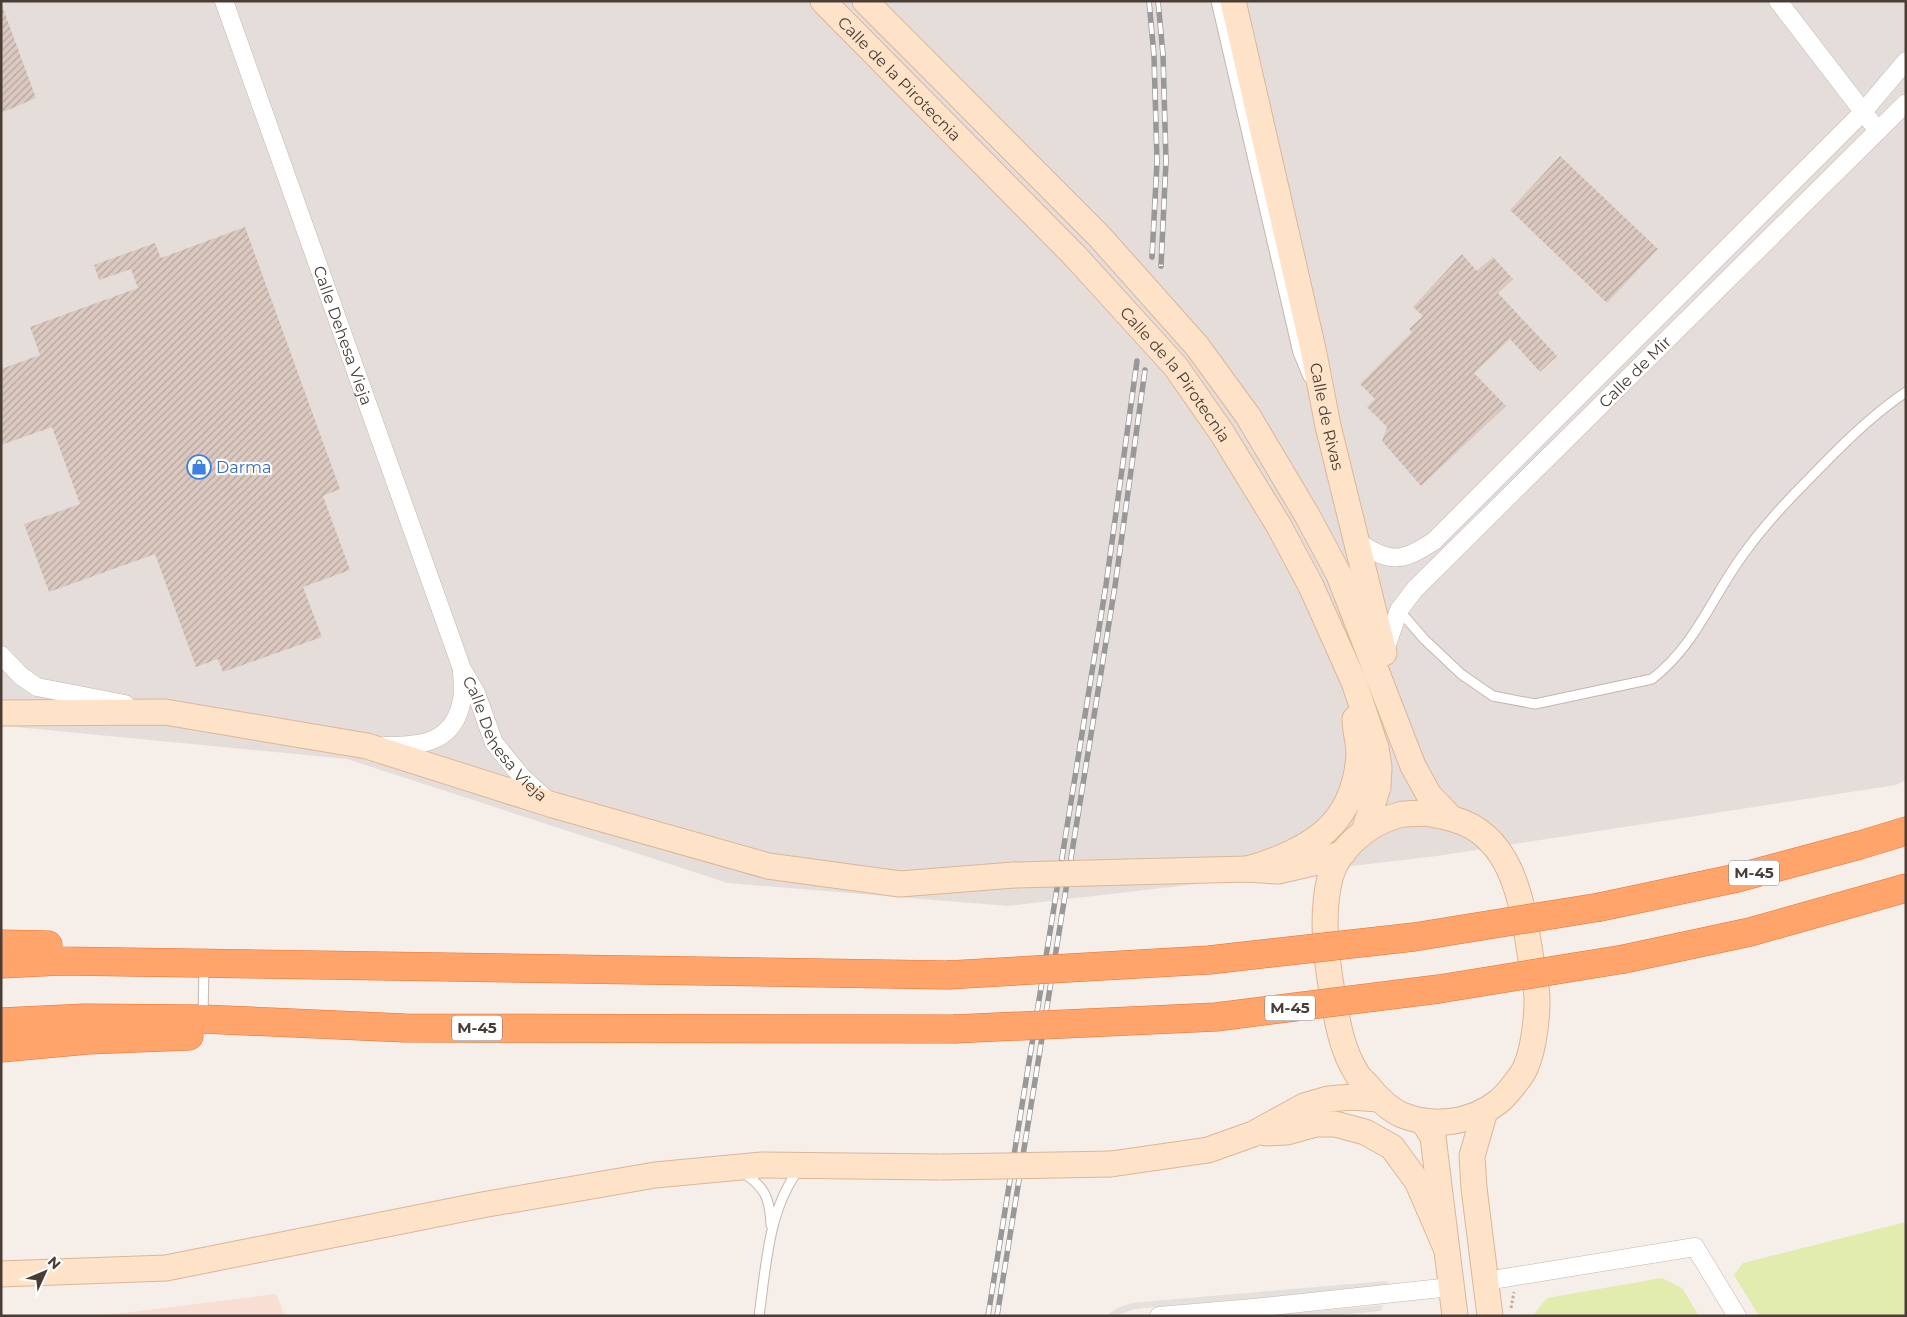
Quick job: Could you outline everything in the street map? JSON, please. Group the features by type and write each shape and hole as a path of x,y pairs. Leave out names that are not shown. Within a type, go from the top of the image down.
{"highway":[{"name":"M-45","path":"1,964 62,961 948,975 1219,959 1414,937 1600,906 1737,878 1906,831"},
{"name":"M-45","path":"1,1022 85,1018 203,1019 405,1028 954,1030 1216,1017 1439,989 1624,959 1750,932 1906,888"},
{"path":"1,944 64,945 409,967"},
{"path":"1,1048 88,1040 405,1028"}],"street":[{"name":"Calle Dehesa Vieja","path":"224,1 462,669 476,693 494,743 521,776 553,806"},
{"name":"Calle de la Pirotecnia","path":"823,1 1076,257 1176,367 1222,432 1279,526 1311,586 1354,682 1376,748 1379,767 1378,788 1364,831"},
{"name":"Calle de la Pirotecnia","path":"865,1 1099,236 1197,346 1248,416 1308,517 1339,575 1380,681"},
{"name":"Calle de Rivas","path":"1233,1 1314,349 1328,426 1384,654 1380,681 1412,766 1429,795 1450,817"},
{"path":"1778,1 1878,131"},
{"name":"Calle de Mir","path":"1356,541 1375,553 1397,559 1415,553 1434,541 1862,112 1906,62"},
{"name":"Calle de Mir","path":"1384,654 1399,610 1415,589 1906,103"},
{"path":"1,655 21,676 37,687 165,712 367,746 553,806 768,866 900,884 1014,875 1248,869 1278,870 1317,862 1343,853"},
{"name":"Calle Dehesa Vieja","path":"367,746 413,746 433,741 446,731 458,717 462,698 462,669"},
{"path":"1248,869 1280,860 1305,847 1326,832 1339,816 1350,795 1357,773 1359,751 1355,725 1354,682"},
{"path":"1,713 165,712"},
{"path":"1424,813 1450,817 1476,829 1492,843 1505,861 1516,884 1537,998 1531,1049 1523,1074 1507,1095 1485,1111 1466,1120 1442,1122 1400,1115 1378,1099 1356,1072 1339,1033 1330,977 1325,910 1331,876 1343,853 1364,831 1381,821 1400,815 1424,813"},
{"path":"1,1274 166,1268 482,1205 656,1175 762,1165 942,1167 1111,1164 1208,1150 1253,1134 1304,1106 1328,1099 1352,1097 1378,1099"},
{"path":"1485,1111 1472,1156 1474,1188 1490,1316"},
{"path":"1422,1120 1433,1137 1455,1316"},
{"path":"1253,1134 1286,1132 1316,1124 1335,1124 1365,1132 1392,1147 1417,1181 1446,1248"},
{"path":"1486,1281 1695,1247 1737,1316"},
{"path":"1159,1316 1451,1288"}],"lane":[{"path":"1216,1 1298,353 1328,426"},
{"path":"1399,610 1424,639 1460,674 1493,696 1536,704 1652,679 1667,668 1688,644 1744,553 1770,520 1850,436 1889,403 1906,392"},
{"path":"203,1019 204,963"},
{"path":"771,1233 790,1181 802,1165"},
{"path":"735,1168 752,1179 764,1191 770,1206 771,1233 759,1316"}],"path":[{"path":"1511,1316 1512,1299 1518,1276"}],"shaded area":[{"path":"1,1 1906,1 1906,780 1896,785 1437,856 1008,906 728,883 347,759 6,726 1,716"},
{"path":"1386,1281 1392,1286 1134,1309 1115,1316 1105,1316 1120,1307 1132,1303"},
{"path":"276,1294 285,1316 85,1316 124,1313"},
{"path":"1383,1305 1381,1311 1329,1316 1266,1316"}],"green space":[{"path":"1906,1222 1906,1316 1759,1316 1734,1275 1743,1263"},
{"path":"1662,1278 1682,1288 1699,1316 1534,1316 1547,1298"}],"building":[{"path":"1,3 36,98 1,113"},
{"path":"1560,156 1658,249 1607,303 1510,210"},
{"name":"Darma","path":"245,227 340,489 323,496 350,570 303,587 322,637 223,672 218,659 196,667 155,554 49,592 24,524 80,504 52,427 1,445 1,369 40,355 30,327 138,288 131,269 99,280 94,265 155,243 161,258"},
{"path":"1462,254 1477,271 1493,257 1513,279 1498,293 1557,356 1540,372 1510,339 1474,373 1506,406 1421,486 1382,441 1387,427 1367,407 1375,399 1360,384 1412,332 1409,329 1423,316 1413,307"}],"railway":[{"path":"1149,1 1154,56 1157,162 1152,257"},
{"path":"1158,1 1163,55 1166,161 1161,266"},
{"path":"988,1316 1106,585 1137,361"},
{"path":"997,1316 1115,586 1145,370"}],"place":[{"name":"Darma","path":"199,467"}]}
